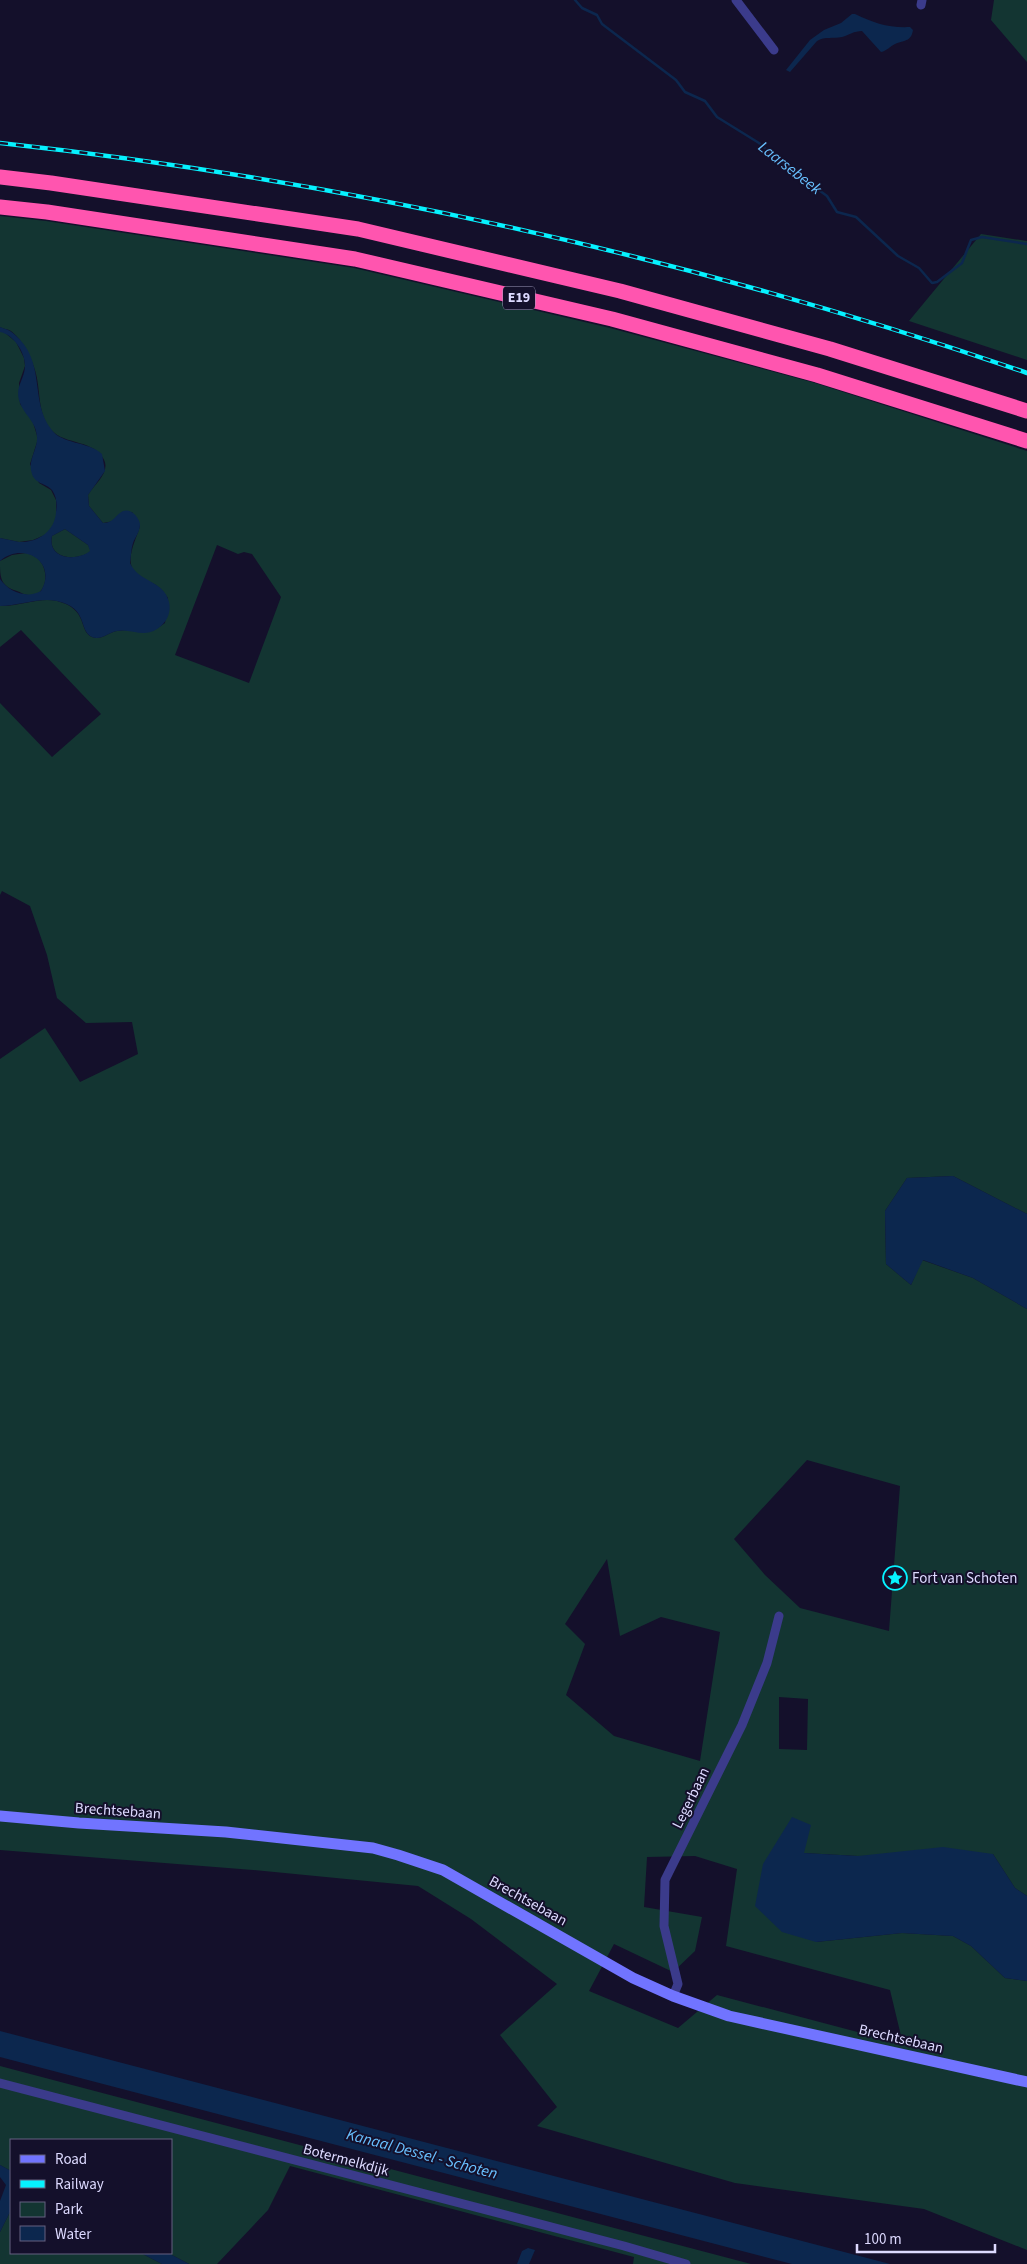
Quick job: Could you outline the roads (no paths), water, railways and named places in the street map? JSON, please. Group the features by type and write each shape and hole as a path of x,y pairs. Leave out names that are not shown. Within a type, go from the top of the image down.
{"highway":[{"name":"E19","path":"0,177 358,229 620,291 830,349 1027,411"},
{"name":"E19","path":"0,207 365,262 612,319 817,375 1027,441"}],"main road":[{"name":"Brechtsebaan","path":"0,1816 226,1832 373,1848 443,1870 634,1978 673,1996 729,2016 1027,2082"}],"street":[{"path":"736,0 774,50"},
{"name":"Legerbaan","path":"673,1996 678,1984 664,1926 665,1880 749,1709 767,1663 779,1616"},
{"name":"Botermelkdijk","path":"0,2083 624,2246 686,2264"}],"water":[{"path":"852,14 881,24 895,27 910,27 913,30 911,37 881,52 862,31 842,37 823,39 817,41 790,72 786,70 810,40 824,30 841,23"},
{"path":"0,327 12,333 24,345 31,356 44,418 51,429 68,441 90,447 102,454 105,471 88,495 89,506 103,523 110,522 126,510 132,512 138,519 140,527 132,545 130,563 134,570 162,589 170,608 164,624 155,630 144,633 120,631 95,638 88,634 78,614 67,604 43,600 0,606 0,579 13,591 24,594 36,593 41,591 45,581 45,571 42,563 28,554 18,553 9,555 0,561 0,538 26,542 39,538 49,530 55,519 56,498 52,490 33,477 31,464 37,442 36,431 22,408 18,397 25,362 21,350 14,340 0,332","holes":["65,529 88,545 90,551 84,554 77,557 64,556 54,550 52,536"]},
{"path":"953,1176 1027,1214 1027,1309 973,1278 923,1260 911,1285 886,1264 885,1211 907,1178"},
{"path":"792,1817 811,1825 804,1853 858,1856 943,1847 993,1854 1015,1888 1027,1896 1027,1981 1005,1978 971,1946 953,1936 902,1933 816,1942 782,1932 755,1906 763,1864"},
{"name":"Kanaal Dessel - Schoten","path":"0,2031 890,2264 792,2264 0,2057"},
{"path":"0,2165 10,2170 10,2212 0,2232 0,2201 6,2185 0,2177"},
{"path":"528,2248 535,2250 529,2264 517,2264 522,2251"},
{"path":"143,2254 170,2254 189,2264 162,2264"}],"waterway":[{"name":"Laarsebeek","path":"575,0 582,8 597,15 602,24 676,80 685,92 705,101 717,117 759,143 779,161 827,196 837,212 856,217 898,256 919,268 932,283 937,282 962,263 971,240 982,237 1027,244"}],"railway":[{"path":"0,143 131,159 261,179 391,202 520,230 648,260 775,294 902,332 1027,373"}],"place":[{"name":"Fort van Schoten","path":"895,1578"}]}
